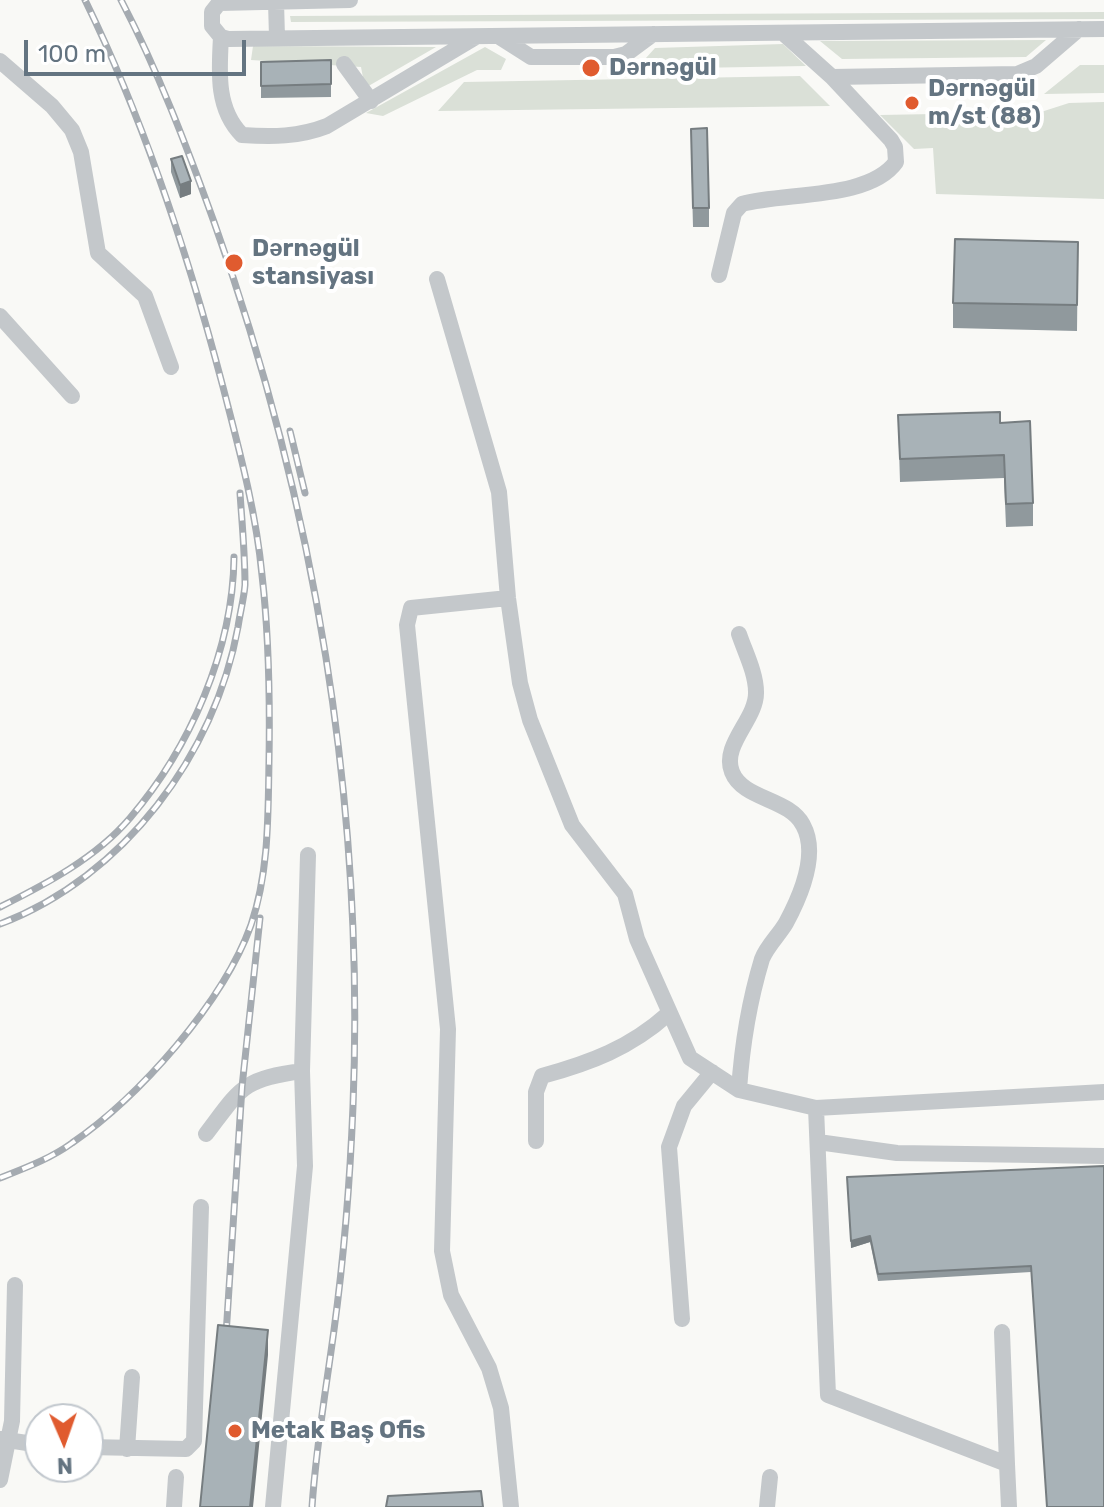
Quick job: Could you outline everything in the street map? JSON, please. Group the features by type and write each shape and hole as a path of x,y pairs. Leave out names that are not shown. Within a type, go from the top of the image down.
{"street":[{"path":"350,0 227,2 214,6 212,26 221,37 218,85 232,125 242,135 310,133 371,101 477,36"},
{"path":"276,2 277,37"},
{"path":"832,77 1017,74 1036,66 1079,29"},
{"path":"221,37 1104,29"},
{"path":"719,275 734,213 742,204 847,188 882,174 896,162 891,140 832,77 783,33"},
{"path":"0,61 52,106 72,130 81,152 98,253 145,296 171,367"},
{"path":"344,64 371,101"},
{"path":"437,279 499,492 508,598 520,683 551,776 572,825 625,894 637,939 690,1058 739,1090 816,1108 1104,1092"},
{"path":"0,316 72,396"},
{"path":"508,598 411,608 407,625 448,1029 442,1251 451,1295 489,1368 501,1408 511,1507"},
{"path":"739,634 756,693 731,757 732,771 742,786 779,803 803,823 810,844 805,876 785,924 763,956 743,1034 739,1090"},
{"path":"273,1507 305,1151 302,1071 308,855"},
{"path":"536,1141 536,1092 542,1076 603,1058 645,1034 668,1014"},
{"path":"206,1134 242,1087 264,1077 302,1071"},
{"path":"682,1319 669,1147 684,1106 712,1072"},
{"path":"816,1108 828,1395 1007,1464"},
{"path":"818,1142 897,1153 1104,1156"},
{"path":"104,1448 186,1449 194,1441 201,1207"},
{"path":"0,1480 3,1441 12,1421 15,1285"},
{"path":"1002,1332 1009,1507"},
{"path":"127,1449 132,1377"},
{"path":"3,1441 24,1443"},
{"path":"174,1507 176,1477"},
{"path":"767,1507 770,1477"}],"shaded area":[{"path":"1104,12 1104,19 291,22 290,16"},
{"path":"1046,40 1026,57 842,59 820,41"},
{"path":"783,44 806,66 636,69 655,48"},
{"path":"253,46 436,47 365,88 361,67 251,60"},
{"path":"485,47 506,59 501,70 477,70 383,116 366,113"},
{"path":"1080,65 1104,65 1104,93 1044,94"},
{"path":"800,76 830,106 438,111 464,82"},
{"path":"1104,102 1104,199 936,194 933,148 914,149 880,115 1041,112 1069,103"}],"building":[{"path":"331,60 331,84 261,86 261,62"},
{"path":"707,128 709,208 693,208 691,129"},
{"path":"182,156 191,181 180,185 171,159"},
{"path":"955,239 1078,242 1077,305 953,303"},
{"path":"1000,412 1000,423 1030,421 1033,503 1006,504 1004,455 900,459 898,415"},
{"path":"1104,1166 1104,1507 1047,1507 1031,1266 878,1274 870,1236 851,1241 847,1177"},
{"name":"Metak Baş Ofis","path":"218,1325 268,1330 250,1507 200,1507"},
{"path":"481,1491 483,1507 386,1507 388,1496"}],"railway":[{"path":"0,1178 46,1158 98,1124 151,1074 200,1016 221,986 251,925 261,885 266,844 268,645 256,527 246,480 180,239 146,141 85,0"},
{"path":"121,0 147,54 214,222 280,437 306,547 326,657 341,769 351,881 355,993 353,1106 341,1274 312,1507"},
{"path":"290,431 305,493"},
{"path":"0,924 45,903 86,876 124,843 157,806 185,764 209,720 226,674 238,627 245,585 240,493"},
{"path":"0,907 52,879 102,846 152,791 189,729 216,662 226,627 234,557"},
{"path":"226,1335 242,1087 260,918"}],"place":[{"name":"Dərnəgül","path":"591,68"},
{"name":"Dərnəgül m/st (88)","path":"912,103"},
{"name":"Dərnəgül stansiyası","path":"234,263"},
{"name":"Metak Baş Ofis","path":"235,1431"}]}
